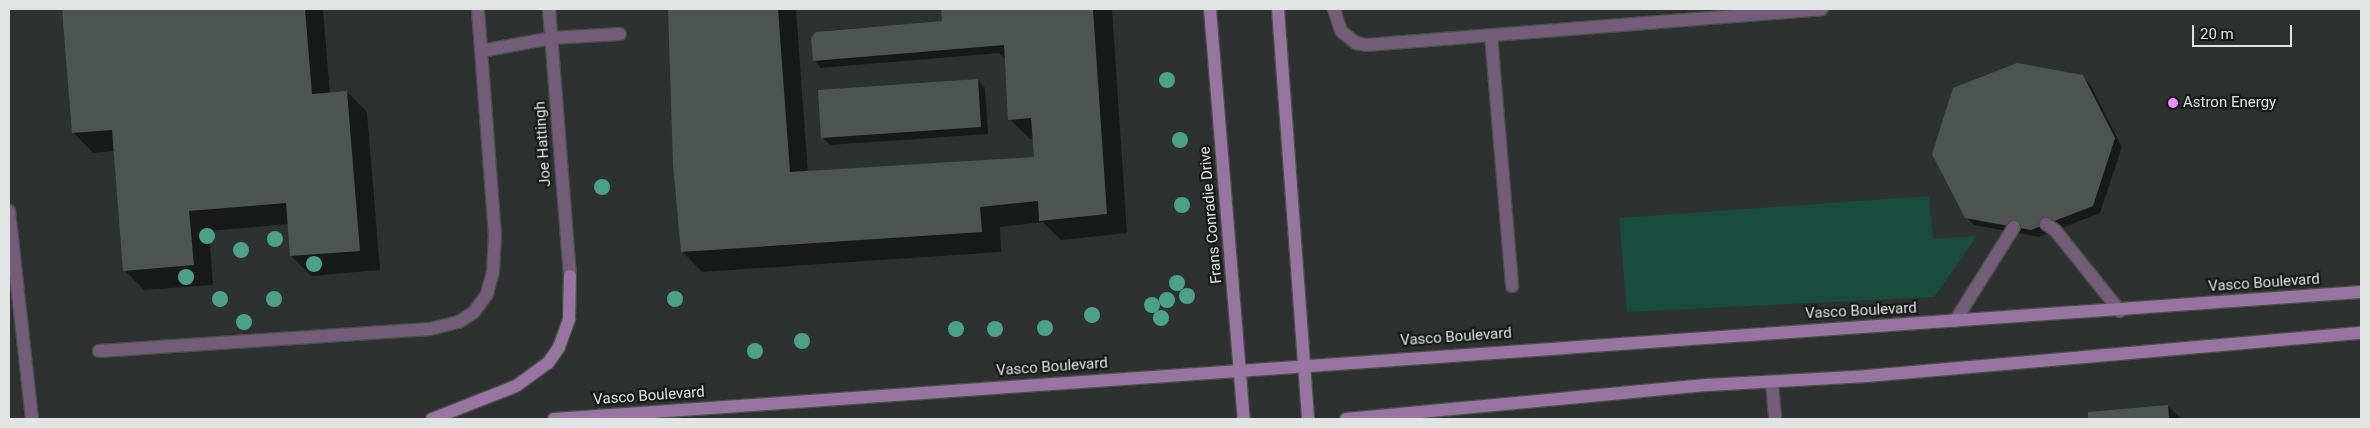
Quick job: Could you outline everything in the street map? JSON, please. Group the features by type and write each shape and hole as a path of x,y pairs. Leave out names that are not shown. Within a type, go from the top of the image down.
{"main road":[{"name":"Frans Conradie Drive","path":"1210,9 1244,419"},
{"path":"1278,9 1308,419"},
{"path":"432,419 516,386 548,363 559,347 569,319 570,276"},
{"name":"Vasco Boulevard","path":"554,419 1304,364 2120,310 2361,292"},
{"path":"1346,419 1708,385 1772,383 2361,333"}],"street":[{"path":"99,352 430,329 459,322 474,312 487,294 493,272 495,236 478,9"},
{"name":"Joe Hattingh","path":"549,9 570,276"},
{"path":"1334,9 1338,25 1349,39 1366,44 1822,9"},
{"path":"482,51 551,38 620,34"},
{"path":"1491,35 1512,286"},
{"path":"9,211 32,419"},
{"path":"2046,224 2055,230 2120,310"},
{"path":"1955,321 2014,227"},
{"path":"1772,383 1775,419"}],"green space":[{"path":"1929,196 1933,239 1977,236 1934,297 1627,312 1619,218"}],"building":[{"path":"62,9 305,9 312,94 347,91 360,251 290,256 286,203 189,211 194,265 123,271 112,130 72,133"},
{"path":"668,9 778,9 790,172 1034,157 1031,118 1008,120 1004,45 813,61 811,38 815,32 942,21 941,9 1093,9 1107,214 1039,221 1038,201 980,207 982,232 681,252 673,165"},
{"path":"2017,63 2083,75 2115,138 2093,206 2031,230 1965,218 1932,154 1953,88"},
{"path":"978,79 981,127 821,138 818,90"},
{"path":"2168,405 2169,419 2088,419 2088,412"}],"place":[{"name":"Astron Energy","path":"2173,103"}]}
